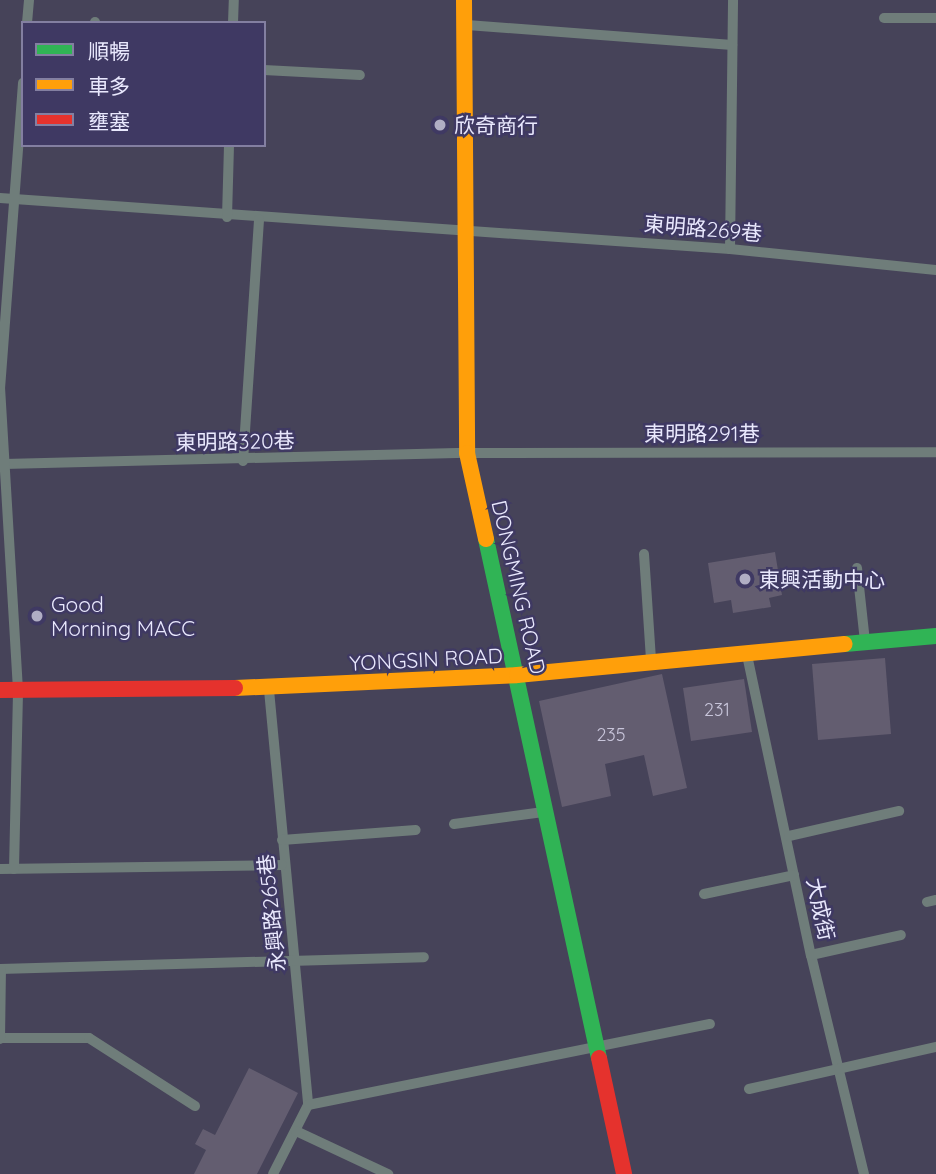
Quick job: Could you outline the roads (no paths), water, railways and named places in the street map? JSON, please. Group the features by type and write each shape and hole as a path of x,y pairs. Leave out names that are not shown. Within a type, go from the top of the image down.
{"street":[{"name":"DONGMING ROAD","path":"464,0 467,453 624,1174"},
{"name":"YONGSIN ROAD","path":"0,690 269,688 517,675 936,636"}],"lane":[{"path":"27,21 29,0"},
{"path":"233,21 234,0"},
{"path":"730,249 733,0"},
{"path":"884,18 936,18"},
{"path":"464,25 732,45"},
{"path":"266,70 360,75"},
{"path":"14,869 18,691 0,389 6,199 21,136"},
{"path":"227,217 229,147"},
{"name":"東明路269巷","path":"6,199 259,220 466,230 730,249 936,270"},
{"path":"243,461 259,220"},
{"name":"東明路291巷","path":"467,453 936,452"},
{"name":"東明路320巷","path":"4,464 243,461 467,453"},
{"path":"644,554 651,661"},
{"path":"857,568 865,642"},
{"name":"大成街","path":"746,652 789,836 794,875 811,955 841,1070 864,1174"},
{"name":"永興路265巷","path":"269,688 282,865 296,963 307,1105 273,1174"},
{"path":"454,824 546,811"},
{"path":"789,836 899,811"},
{"path":"282,841 416,830"},
{"path":"0,869 282,865"},
{"path":"704,894 794,875"},
{"path":"811,955 901,935"},
{"path":"195,1105 89,1038 0,1039 0,969 296,963 424,957"},
{"path":"307,1105 597,1050 710,1024"},
{"path":"749,1089 936,1047"},
{"path":"296,1131 388,1174"}],"place":[{"name":"欣奇商行","path":"440,125"},
{"name":"東興活動中心","path":"745,579"},
{"name":"Good Morning MACC","path":"37,616"}]}
